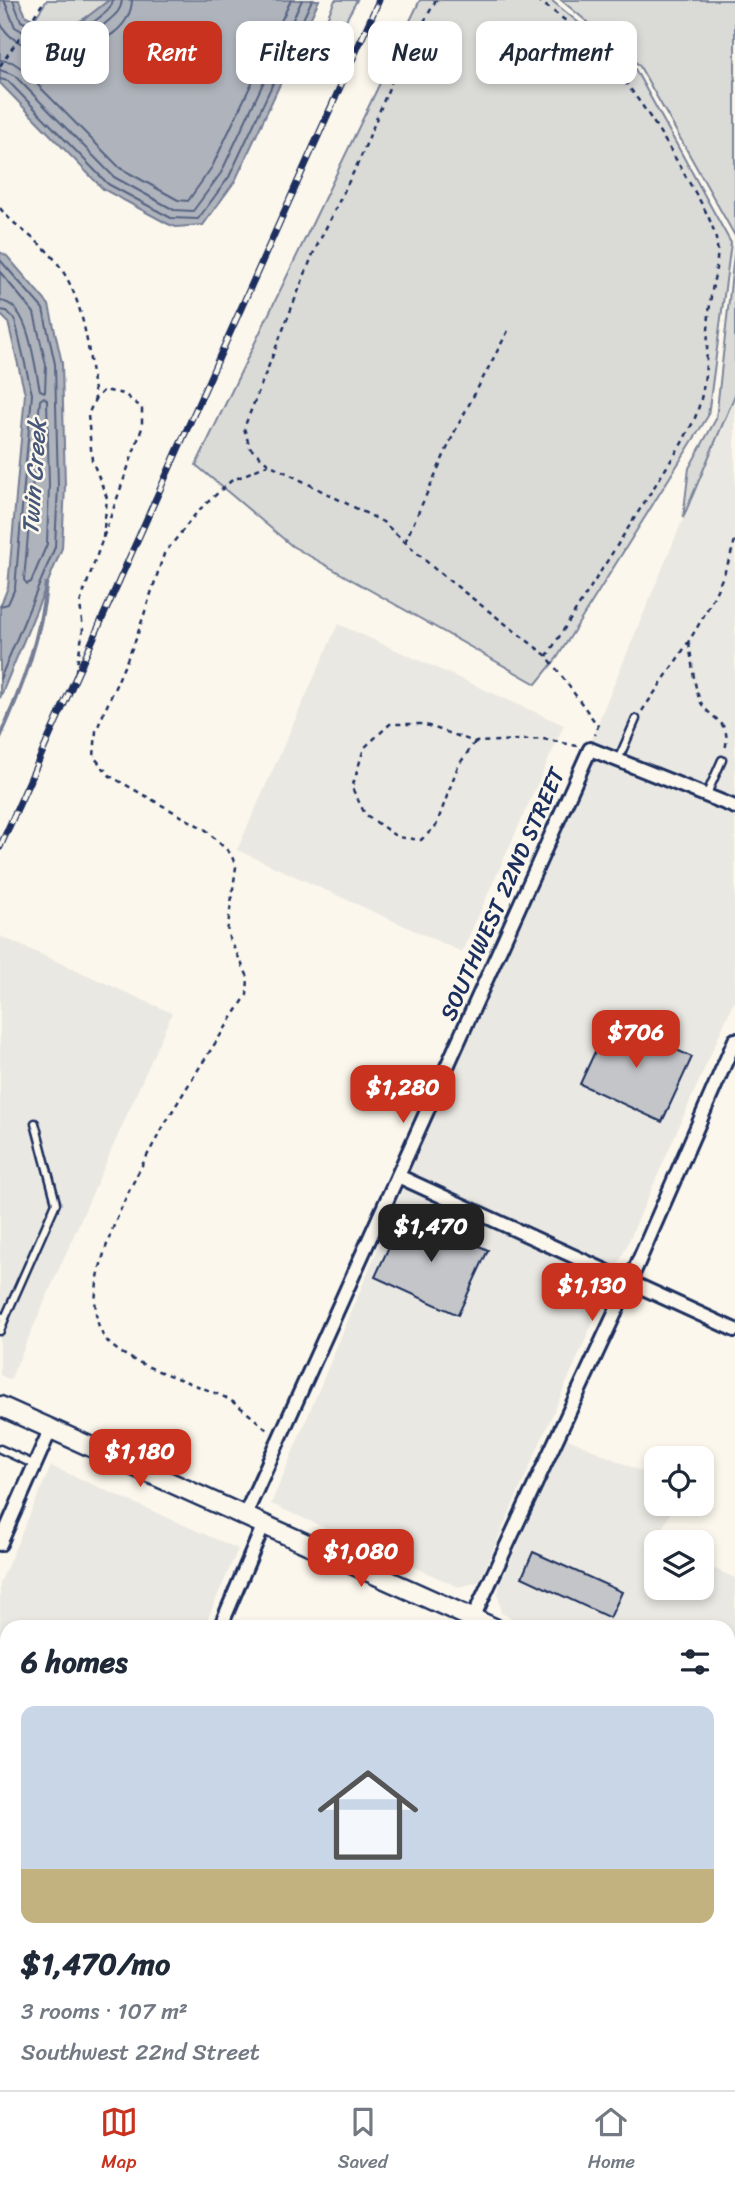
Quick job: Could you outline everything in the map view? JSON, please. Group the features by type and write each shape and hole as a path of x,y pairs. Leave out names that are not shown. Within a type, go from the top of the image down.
{"main road":[{"path":"0,1406 477,1620"}],"street":[{"name":"SOUTHWEST 22ND STREET","path":"245,1515 590,749"},
{"path":"590,749 735,807"},
{"path":"473,1618 629,1281 735,1040"},
{"path":"398,1176 735,1330"},
{"path":"0,1544 51,1428"},
{"path":"223,1620 264,1524"}],"lane":[{"path":"618,760 636,719"},
{"path":"706,796 722,760"},
{"path":"0,1331 2,1317 56,1203 35,1123"},
{"path":"0,1449 35,1465"}],"path":[{"path":"0,66 44,0"},
{"path":"436,0 393,78 360,159 313,254 244,428 250,448 269,464 383,522 436,571 547,656 598,726 590,749 543,738 475,742 423,724 390,724 364,748 352,788 365,814 397,837 421,840 436,826 458,766 475,742"},
{"path":"537,0 564,18 611,61 630,85 708,215 717,246 703,388 696,415 682,443 547,656"},
{"path":"0,208 54,258 69,281 86,334 95,399"},
{"path":"405,542 455,431 510,327"},
{"path":"74,682 83,630 80,603 142,428 142,408 124,394 104,390 95,399 88,415 92,460 107,498 103,538"},
{"path":"269,464 231,481 198,511 164,554 136,639 96,730 94,757 110,776 206,830 231,854 236,867 227,933 248,977 247,995 174,1107 131,1183 98,1273 97,1317 107,1340 122,1354 229,1400 279,1441"},
{"path":"730,560 735,540"},
{"path":"636,719 689,643 735,553"},
{"path":"689,643 700,701 724,724 727,740 722,760"}],"shaded area":[{"path":"47,0 109,0 79,21 34,20"},
{"path":"335,0 357,0 345,21 326,21"},
{"path":"420,0 551,0 577,21 476,21 476,84 637,84 637,73 731,243 708,416 557,658 536,684 292,546 196,465 380,84 462,84 462,21 410,21"},
{"path":"561,0 735,0 735,236 637,63 637,21 586,21"},
{"path":"735,245 735,395 683,518 689,468 716,419"},
{"path":"735,395 735,999 479,1582 459,1587 271,1504"},
{"path":"338,624 564,725 462,952 237,850"},
{"path":"0,936 172,1013 10,1380 0,1375"},
{"path":"566,1438 644,1473 644,1516 669,1516 662,1530 644,1530 644,1600 714,1600 714,1568 735,1578 735,1620 516,1620 501,1613 498,1594 500,1584"},
{"path":"51,1466 238,1549 207,1620 0,1620 0,1583"}],"water":[{"path":"0,0 19,0 26,16 38,21 21,21 21,84 109,84 109,21 82,21 109,0 319,0 309,21 236,21 236,84 280,84 235,181 203,225 176,227 103,189 0,83"},
{"path":"0,252 7,256 49,305 62,363 65,486 62,548 0,698 0,607 8,587 25,394 8,322 0,314"}],"building":[{"path":"610,1019 692,1057 662,1122 580,1084"},
{"path":"405,1212 488,1250 458,1315 375,1277"},
{"path":"533,1552 622,1592 610,1618 522,1577"}],"waterway":[{"name":"Twin Creek","path":"0,737 29,662 40,623 46,584"}],"railway":[{"path":"0,847 379,0"}]}
